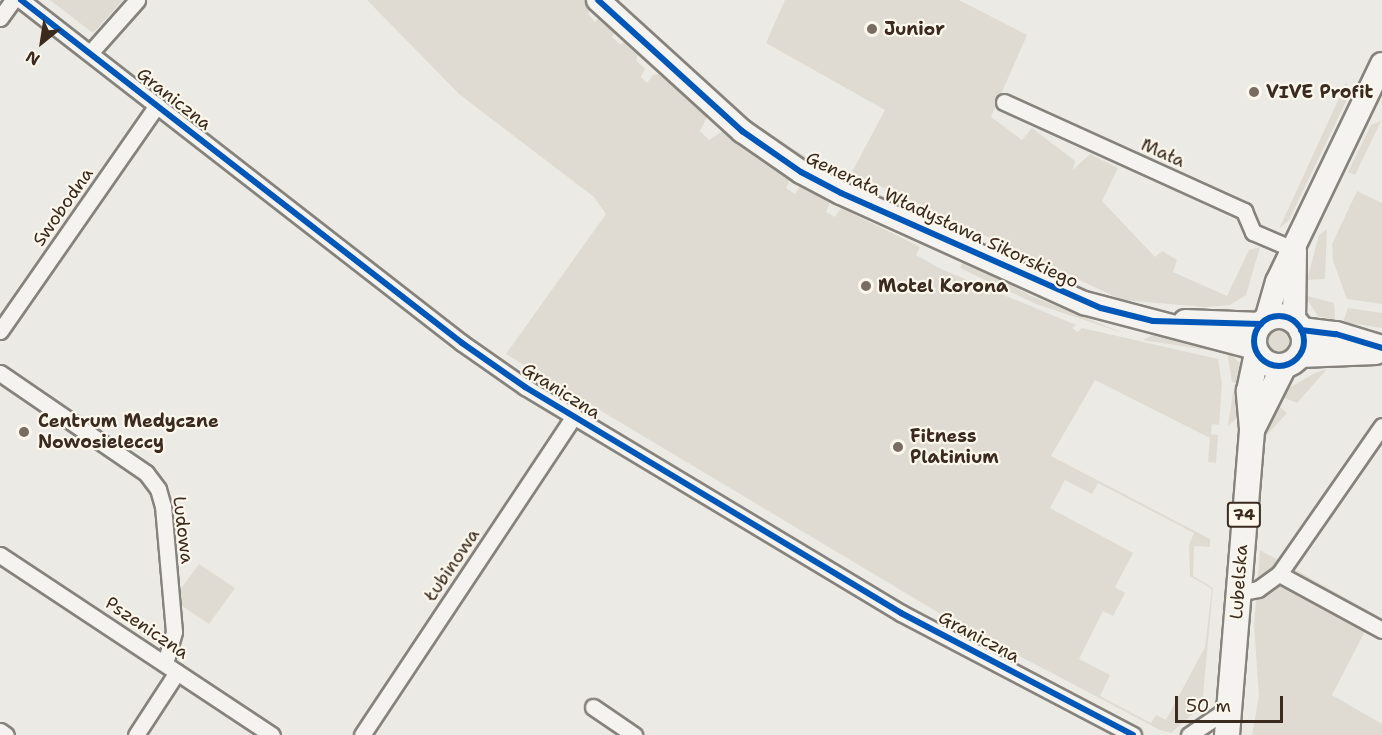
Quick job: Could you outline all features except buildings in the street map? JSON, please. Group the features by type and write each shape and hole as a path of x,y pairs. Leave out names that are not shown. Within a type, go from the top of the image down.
{"main road":[{"path":"1263,322 1279,316 1298,326 1336,334 1382,350"},
{"name":"74","path":"1256,351 1254,337 1263,322"},
{"name":"74","path":"1292,361 1304,345 1298,326"},
{"path":"1256,351 1269,364 1382,350"},
{"name":"Lubelska","path":"1227,735 1252,429 1249,391 1256,351"},
{"name":"Lubelska","path":"1252,429 1292,361"}],"street":[{"path":"0,18 13,0"},
{"name":"Graniczna","path":"21,0 462,343 573,417 892,608 1133,735"},
{"path":"90,53 137,0"},
{"name":"Generała Władysława Sikorskiego","path":"598,0 733,124 801,172 1056,292 1121,314 1153,321"},
{"path":"1153,321 1263,322 1277,282 1382,63"},
{"name":"Mała","path":"1004,102 1244,211 1253,232 1294,250"},
{"name":"Swobodna","path":"0,331 157,105"},
{"path":"1294,250 1298,326"},
{"path":"1153,321 1256,351"},
{"name":"Ludowa","path":"0,373 147,473 158,489 163,506 174,632 171,668 136,735"},
{"name":"Łubinowa","path":"362,735 573,417"},
{"path":"1238,593 1258,589 1279,574 1382,426"},
{"name":"Pszeniczna","path":"0,555 272,735"},
{"path":"1279,574 1382,630"},
{"path":"593,707 634,735"},
{"path":"1189,735 1229,708"},
{"path":"0,731 6,735"}],"shaded area":[{"path":"50,0 123,0 93,33"},
{"path":"367,0 586,0 592,5 588,14 595,22 601,15 617,30 612,37 621,45 626,38 640,50 636,60 645,69 641,77 647,83 653,75 663,73 708,115 700,131 709,140 724,130 792,177 786,188 795,194 802,183 832,198 826,212 835,217 841,208 920,247 916,255 941,269 1076,325 1072,328 1078,332 1082,328 1218,359 1222,384 1219,425 1212,424 1211,434 1218,435 1216,463 1208,462 1210,438 1095,380 1051,456 1210,539 1210,547 1194,546 1193,576 1213,588 1202,706 1171,733 1160,730 949,619 506,354 606,214 594,197 459,94","holes":["1065,480 1092,494 1098,483 1194,533 1189,545 1190,576 1212,589 1205,647 1166,720 1156,715 1151,723 1100,696 1110,675 1079,659 1103,611 1113,616 1125,593 1115,587 1133,553 1050,508"]},
{"path":"785,0 959,0 1027,35 991,117 1022,140 1032,128 1075,161 1073,170 1090,154 1118,168 1102,201 1155,257 1162,251 1177,260 1173,272 1227,296 1249,250 1260,247 1246,295 1230,305 1205,307 1122,300 852,172 885,110 766,43"},
{"path":"1346,83 1351,91 1289,220 1279,229"},
{"path":"1381,121 1355,175 1348,172 1371,125"},
{"path":"761,127 788,146 833,172 822,173 762,132"},
{"path":"843,178 916,211 912,214 844,184"},
{"path":"1357,191 1382,203 1382,304 1347,299 1333,261 1332,244"},
{"path":"1327,229 1325,279 1307,280 1319,235"},
{"path":"964,259 1031,296 1126,334 1036,304 960,268"},
{"path":"1304,295 1334,303 1335,320 1318,316"},
{"path":"1348,308 1382,313 1382,328 1343,322"},
{"path":"1278,328 1288,332 1292,342 1288,352 1278,356 1268,352 1264,342 1268,332"},
{"path":"1153,335 1212,346 1212,348 1207,350 1143,340"},
{"path":"1227,351 1241,364 1243,385 1232,382"},
{"path":"1327,369 1297,403 1277,395 1315,373"},
{"path":"1233,392 1240,394 1238,417 1228,426"},
{"path":"1275,403 1287,413 1265,436"},
{"path":"1260,550 1374,614 1332,695 1382,724 1382,735 1252,735 1259,696 1254,625"},
{"path":"199,564 235,588 209,624 182,606 179,591"}],"cycle path":[{"path":"21,0 462,343 525,387 901,613 1133,735"},
{"path":"598,0 742,131 801,172 841,193 1101,308 1153,321 1261,324"},
{"path":"1274,316 1284,316 1297,323 1304,336 1304,341 1304,346 1297,359 1284,366 1274,366 1265,362 1258,355 1254,346 1254,336 1258,327 1265,320 1274,316"},
{"path":"1301,330 1336,334 1382,348"}],"place":[{"name":"Junior","path":"872,29"},
{"name":"VIVE Profit","path":"1254,92"},
{"name":"Motel Korona","path":"866,286"},
{"name":"Centrum Medyczne Nowosieleccy","path":"24,432"},
{"name":"Fitness Platinium","path":"898,447"}]}
